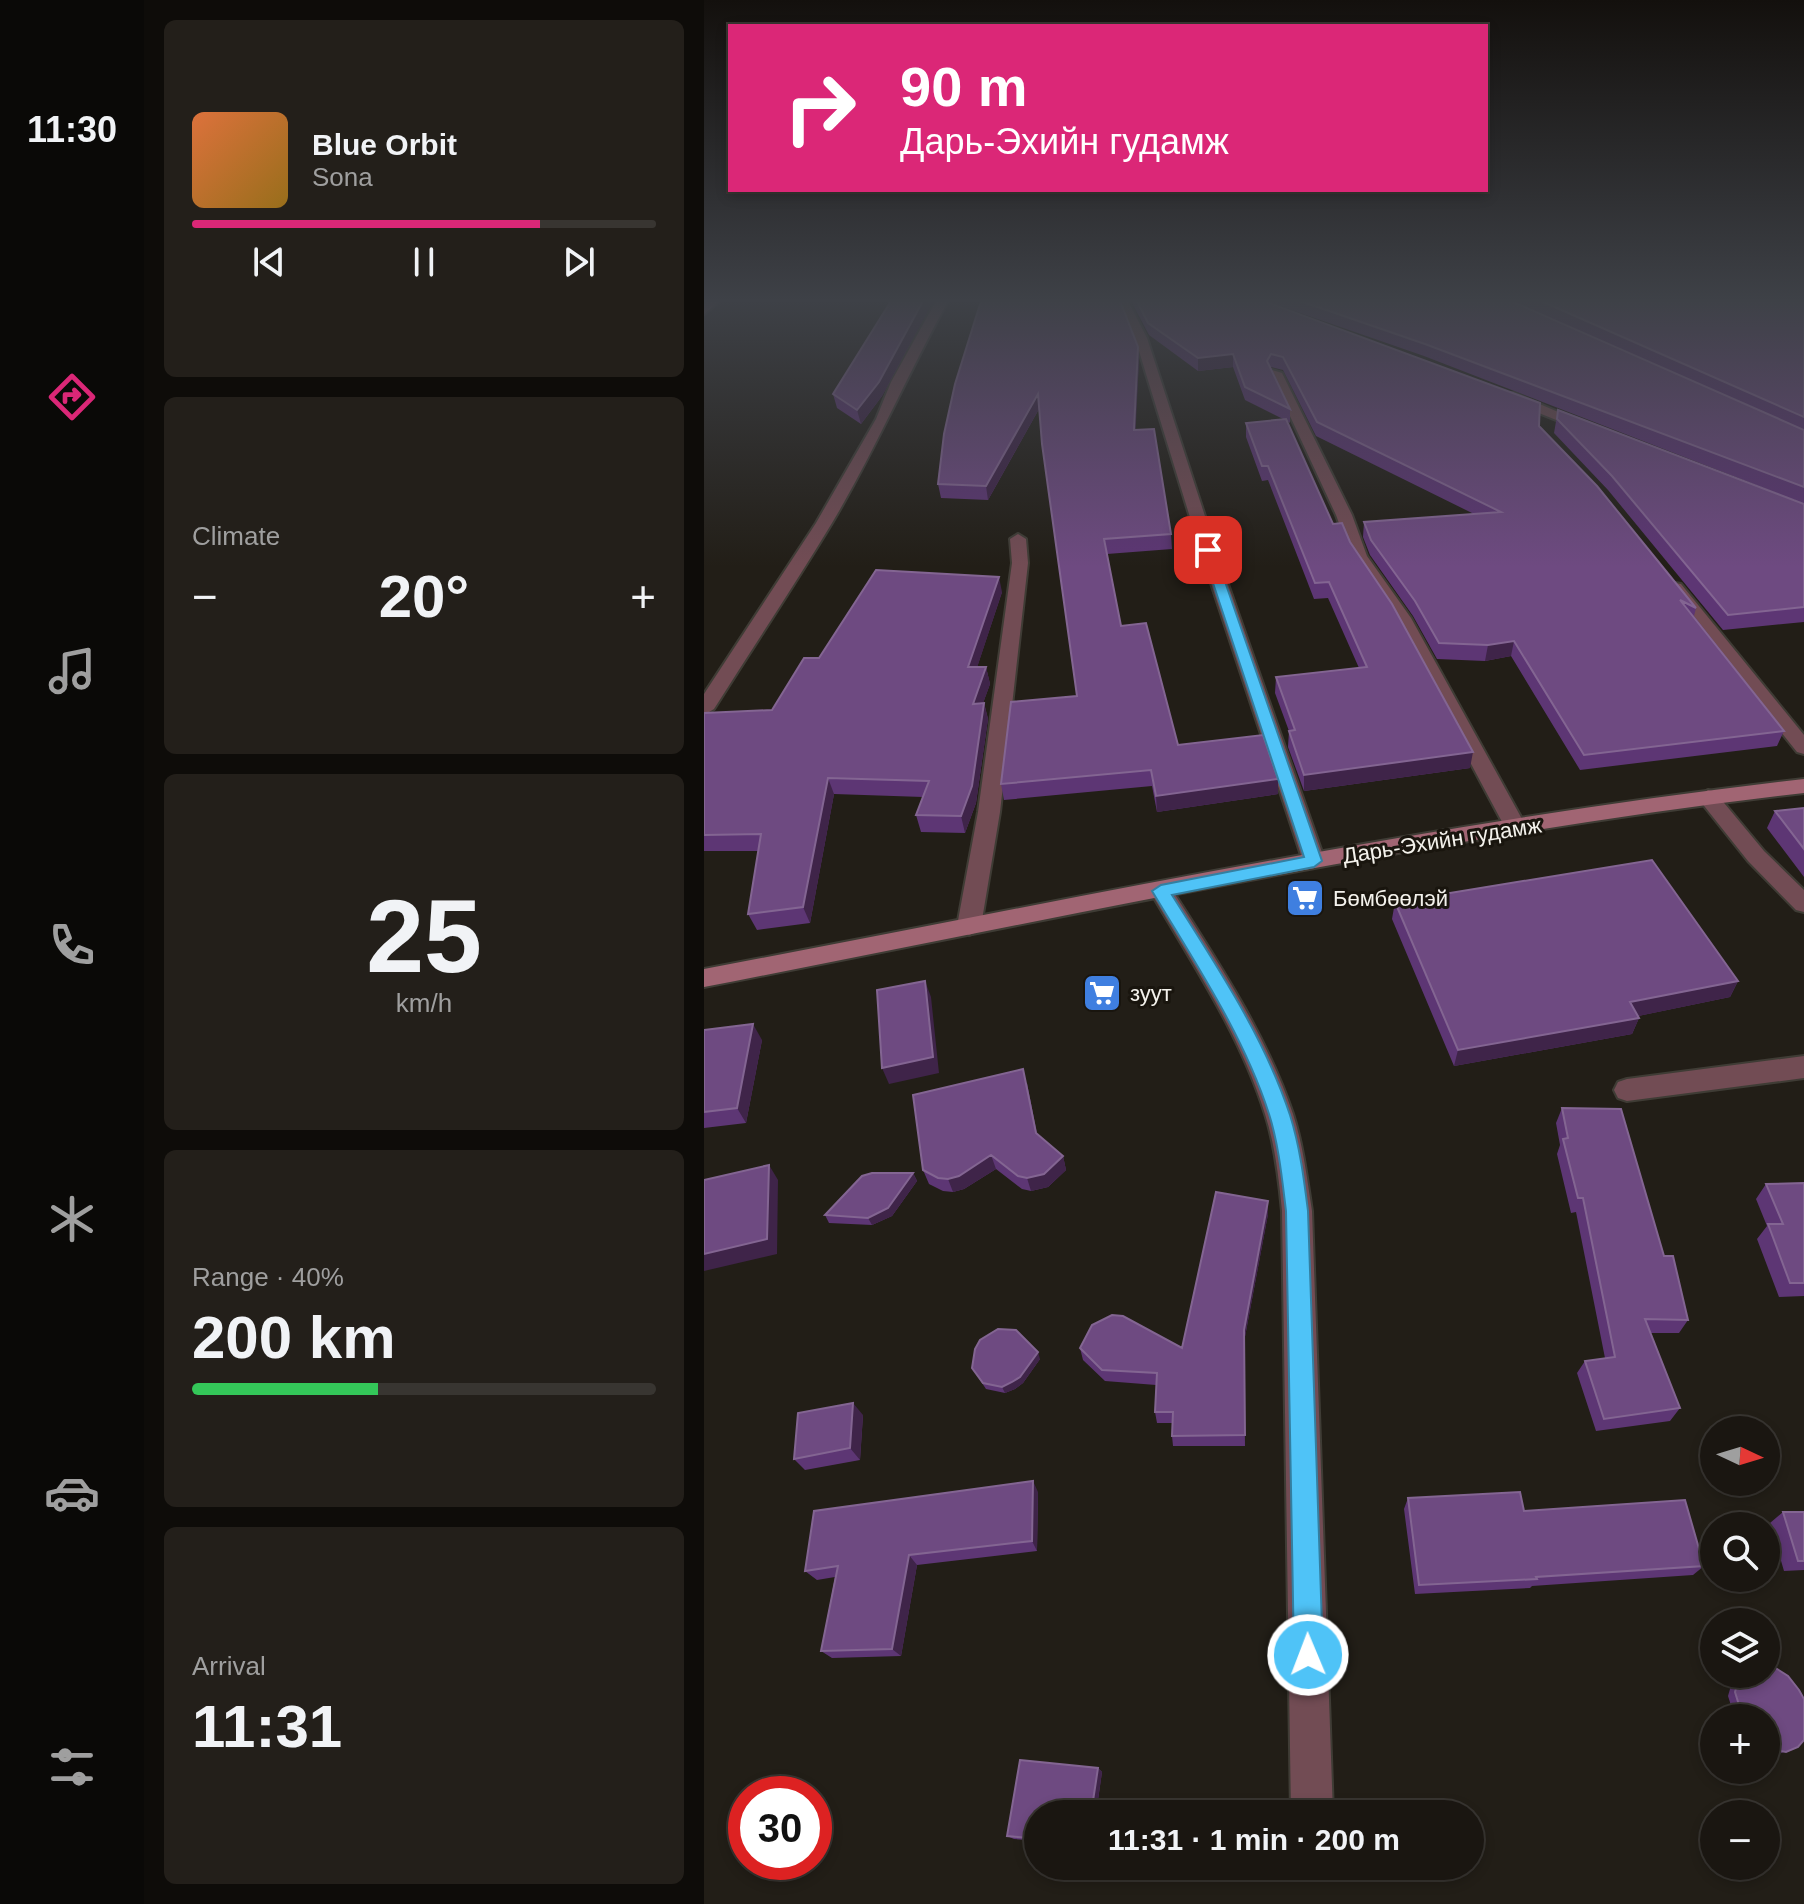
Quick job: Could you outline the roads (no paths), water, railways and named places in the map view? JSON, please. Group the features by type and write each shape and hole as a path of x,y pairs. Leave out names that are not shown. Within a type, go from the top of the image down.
{"main road":[{"name":"Дарь-Эхийн гудамж","path":"704,978 1314,861 1708,797 1804,786"}],"street":[{"path":"704,709 824,523 883,419 894,390"},
{"path":"1157,390 1208,550 1314,861"},
{"path":"1284,390 1344,515 1349,536 1359,556 1402,618 1516,828"},
{"path":"1492,390 1603,435"},
{"path":"1544,435 1548,411"},
{"path":"969,926 1004,709 1020,563 1018,539"},
{"path":"1661,571 1804,748"},
{"path":"1708,797 1756,856 1804,904"},
{"path":"1161,891 1216,980 1259,1061 1279,1115 1290,1159 1297,1211 1312,1800"},
{"path":"1627,1090 1804,1067"}],"place":[{"name":"Бөмбөөлэй","path":"1305,898"},
{"name":"зуут","path":"1102,993"}]}
